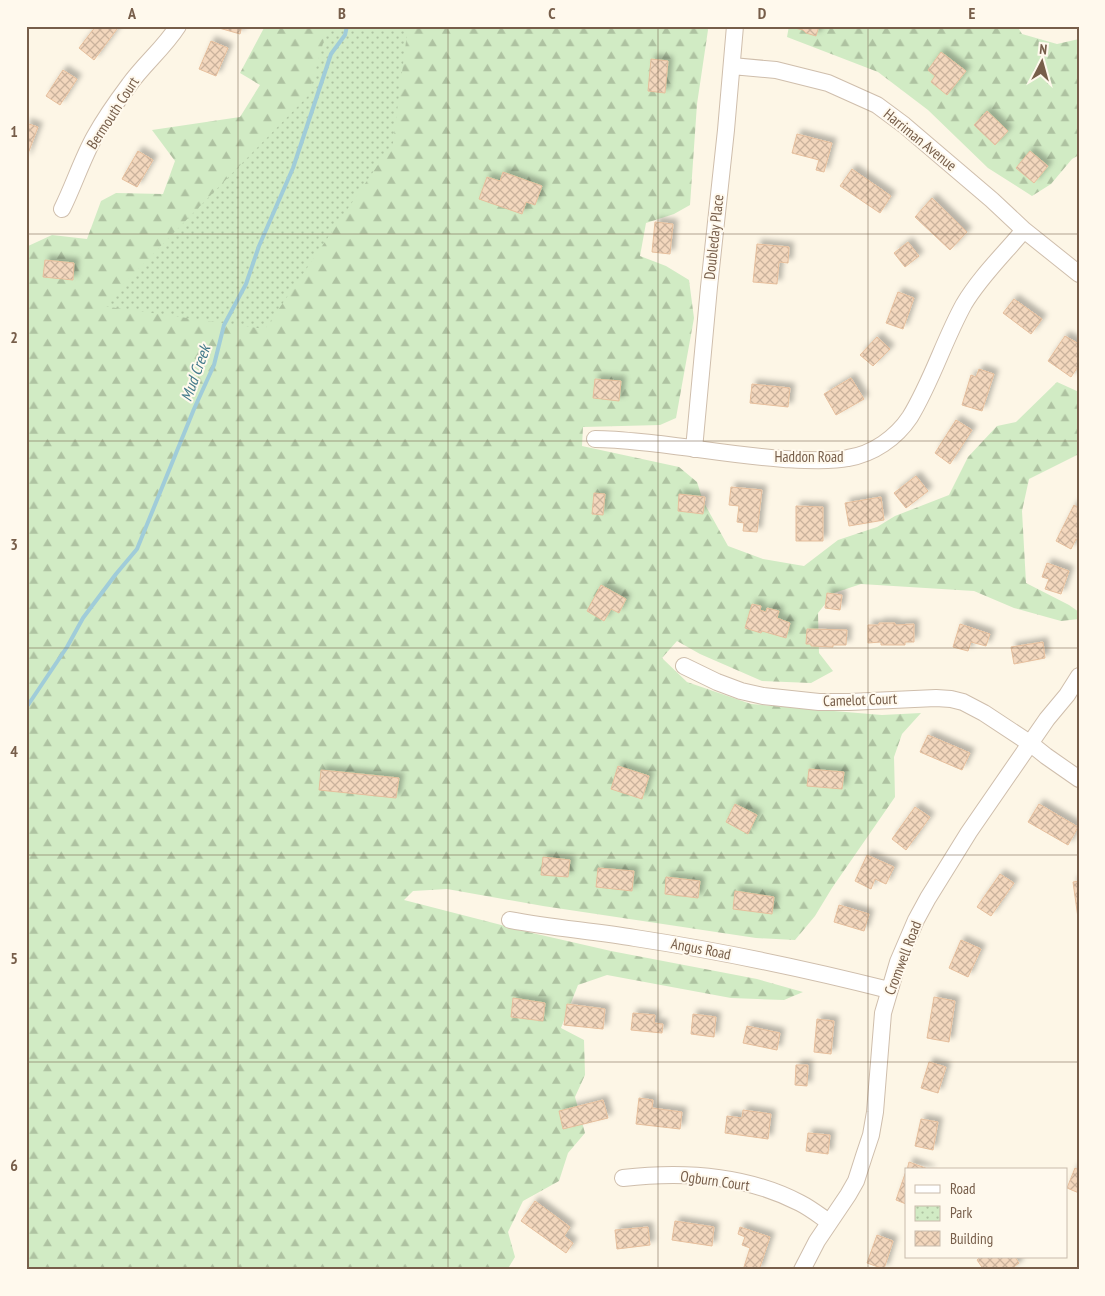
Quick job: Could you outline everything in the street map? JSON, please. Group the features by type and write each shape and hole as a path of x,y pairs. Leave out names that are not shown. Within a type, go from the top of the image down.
{"street":[{"name":"Bermouth Court","path":"62,209 88,151 106,117 129,84 178,26"},
{"name":"Doubleday Place","path":"694,448 736,26"},
{"name":"Harriman Avenue","path":"732,66 776,70 828,83 877,105 911,131 1024,230 1079,274"},
{"name":"Haddon Road","path":"595,439 630,441 760,457 821,460 848,458 876,448 895,435 909,418 954,323 970,296 1024,230"},
{"name":"Camelot Court","path":"684,666 717,682 741,691 763,696 819,702 951,699 984,713 1079,779"},
{"name":"Cromwell Road","path":"802,1270 817,1241 856,1181 871,1134 875,1112 883,1013 898,962 916,920 969,832 1079,676"},
{"name":"Angus Road","path":"510,920 624,936 715,952 889,990"},
{"name":"Ogburn Court","path":"623,1178 668,1174 741,1182 788,1197 829,1222"}],"green space":[{"path":"265,26 707,26 708,30 697,104 690,205 674,214 646,223 640,256 666,266 689,280 694,318 676,418 660,425 583,427 582,446 679,467 697,482 703,501 728,546 763,559 804,566 838,540 877,527 895,516 949,495 968,457 997,426 1016,422 1057,382 1079,392 1079,454 1029,479 1022,511 1026,583 1069,605 1079,612 1079,619 1061,621 1014,608 974,591 861,584 834,593 818,613 819,653 833,671 811,683 762,681 700,654 677,641 662,658 687,682 751,704 882,715 921,713 902,734 894,757 895,797 832,888 815,916 795,940 756,938 543,906 447,889 413,891 404,900 528,932 611,951 757,979 803,992 784,1000 731,998 607,975 578,985 561,1028 584,1040 585,1075 575,1097 585,1133 568,1153 559,1181 523,1201 508,1232 515,1257 507,1270 26,1270 26,247 52,235 87,239 101,201 116,193 163,194 175,161 152,130 240,117 260,85 240,73"},
{"path":"328,26 408,26 393,143 265,329 102,306 308,96"},
{"path":"789,26 1017,26 1022,34 1057,44 1079,39 1079,155 1072,159 1051,184 1032,196 988,168 928,110 878,72 787,37"}],"building":[{"path":"96,26 114,26 117,29 94,60 79,48"},
{"path":"220,26 242,26 240,34 219,28"},
{"path":"791,26 819,26 816,36"},
{"path":"211,41 228,48 216,76 199,69"},
{"path":"941,52 966,71 947,95 931,82 935,76 928,70"},
{"path":"651,59 668,61 665,93 648,91"},
{"path":"63,70 77,79 60,105 46,96"},
{"path":"987,111 1008,131 995,145 974,125"},
{"path":"26,123 38,127 26,159"},
{"path":"797,134 832,143 824,172 816,170 819,160 792,153"},
{"path":"138,151 153,160 137,187 122,179"},
{"path":"1030,151 1048,166 1034,183 1016,168"},
{"path":"852,169 891,196 880,213 840,186"},
{"path":"503,172 542,186 535,205 526,202 522,214 479,199 487,177 500,181"},
{"path":"932,198 967,232 950,250 915,217"},
{"path":"655,222 673,224 670,254 652,252"},
{"path":"908,242 919,256 905,267 894,253"},
{"path":"757,244 789,247 788,263 779,262 777,284 753,282"},
{"path":"45,260 74,263 73,280 43,277"},
{"path":"898,292 914,298 903,329 886,323"},
{"path":"1014,299 1042,319 1031,334 1003,313"},
{"path":"1065,336 1079,344 1079,365 1071,377 1048,361"},
{"path":"877,337 890,349 873,366 860,355"},
{"path":"979,369 994,374 982,411 962,405 971,375 976,377"},
{"path":"851,378 864,399 836,415 824,394"},
{"path":"595,379 621,381 619,401 593,398"},
{"path":"752,384 790,388 788,407 750,403"},
{"path":"956,420 972,430 950,464 935,453"},
{"path":"916,476 928,491 906,508 894,493"},
{"path":"731,487 762,490 757,532 743,531 744,523 737,522 739,506 729,505"},
{"path":"594,493 605,494 603,515 592,514"},
{"path":"679,494 705,497 703,514 678,511"},
{"path":"881,497 884,520 849,526 845,503"},
{"path":"1074,505 1079,508 1079,541 1076,539 1071,549 1056,541"},
{"path":"796,506 823,507 823,541 796,541"},
{"path":"1047,563 1069,571 1061,594 1045,589 1049,579 1042,577"},
{"path":"601,585 626,599 619,613 611,609 604,621 587,611"},
{"path":"827,593 842,595 840,610 825,608"},
{"path":"752,604 761,606 760,610 766,612 767,608 779,611 777,618 790,623 786,638 745,628"},
{"path":"879,623 895,623 895,625 914,624 914,642 905,642 905,645 881,645 881,642 868,643 868,625 879,625"},
{"path":"960,624 990,634 986,646 971,642 968,651 953,647"},
{"path":"807,629 847,630 846,645 833,645 833,647 806,644"},
{"path":"1043,642 1045,658 1014,664 1011,647"},
{"path":"928,735 970,753 962,770 920,752"},
{"path":"618,766 649,776 642,799 611,789"},
{"path":"809,769 844,772 842,789 807,786"},
{"path":"321,770 399,778 396,798 319,790"},
{"path":"735,804 757,815 748,834 726,822"},
{"path":"1039,804 1078,827 1068,845 1028,822"},
{"path":"915,807 930,817 906,850 892,839"},
{"path":"867,855 894,867 886,884 875,879 871,889 855,881"},
{"path":"543,857 570,860 568,877 541,875"},
{"path":"598,868 634,871 632,891 596,887"},
{"path":"1000,874 1014,883 991,916 977,907"},
{"path":"666,877 700,881 698,898 665,894"},
{"path":"1079,881 1079,918 1078,918 1073,882"},
{"path":"735,891 774,897 772,914 733,909"},
{"path":"839,905 869,914 864,931 834,922"},
{"path":"961,940 981,949 968,977 949,968"},
{"path":"934,997 955,1001 949,1042 927,1038"},
{"path":"513,998 545,1003 543,1021 511,1017"},
{"path":"567,1004 605,1009 603,1029 564,1025"},
{"path":"633,1013 655,1015 654,1023 663,1024 662,1033 631,1030"},
{"path":"693,1014 716,1017 714,1037 691,1034"},
{"path":"817,1019 834,1021 831,1054 814,1052"},
{"path":"747,1026 780,1033 777,1050 743,1043"},
{"path":"929,1062 946,1067 938,1093 921,1088"},
{"path":"796,1065 808,1065 807,1086 795,1085"},
{"path":"639,1098 653,1100 652,1108 682,1112 680,1129 636,1124"},
{"path":"603,1100 608,1118 563,1129 559,1111"},
{"path":"743,1110 771,1114 768,1139 725,1133 727,1116 742,1118"},
{"path":"921,1119 938,1122 933,1150 915,1146"},
{"path":"808,1133 830,1135 828,1154 806,1151"},
{"path":"909,1162 926,1168 908,1168"},
{"path":"1075,1168 1079,1170 1079,1193 1068,1188"},
{"path":"905,1174 905,1204 896,1200"},
{"path":"535,1201 570,1227 564,1236 573,1243 566,1253 521,1221"},
{"path":"675,1221 714,1227 712,1246 672,1240"},
{"path":"648,1227 650,1245 617,1249 615,1230"},
{"path":"740,1227 770,1237 759,1270 743,1270 750,1248 742,1245 745,1237 738,1234"},
{"path":"877,1235 893,1241 884,1269 867,1263"},
{"path":"979,1258 1016,1258 1019,1263 1010,1270 984,1270 977,1260"}],"waterway":[{"name":"Mud Creek","path":"26,708 67,647 83,618 137,549 214,365 224,325 246,284 259,246 293,168 331,54 345,35 347,26"}]}
